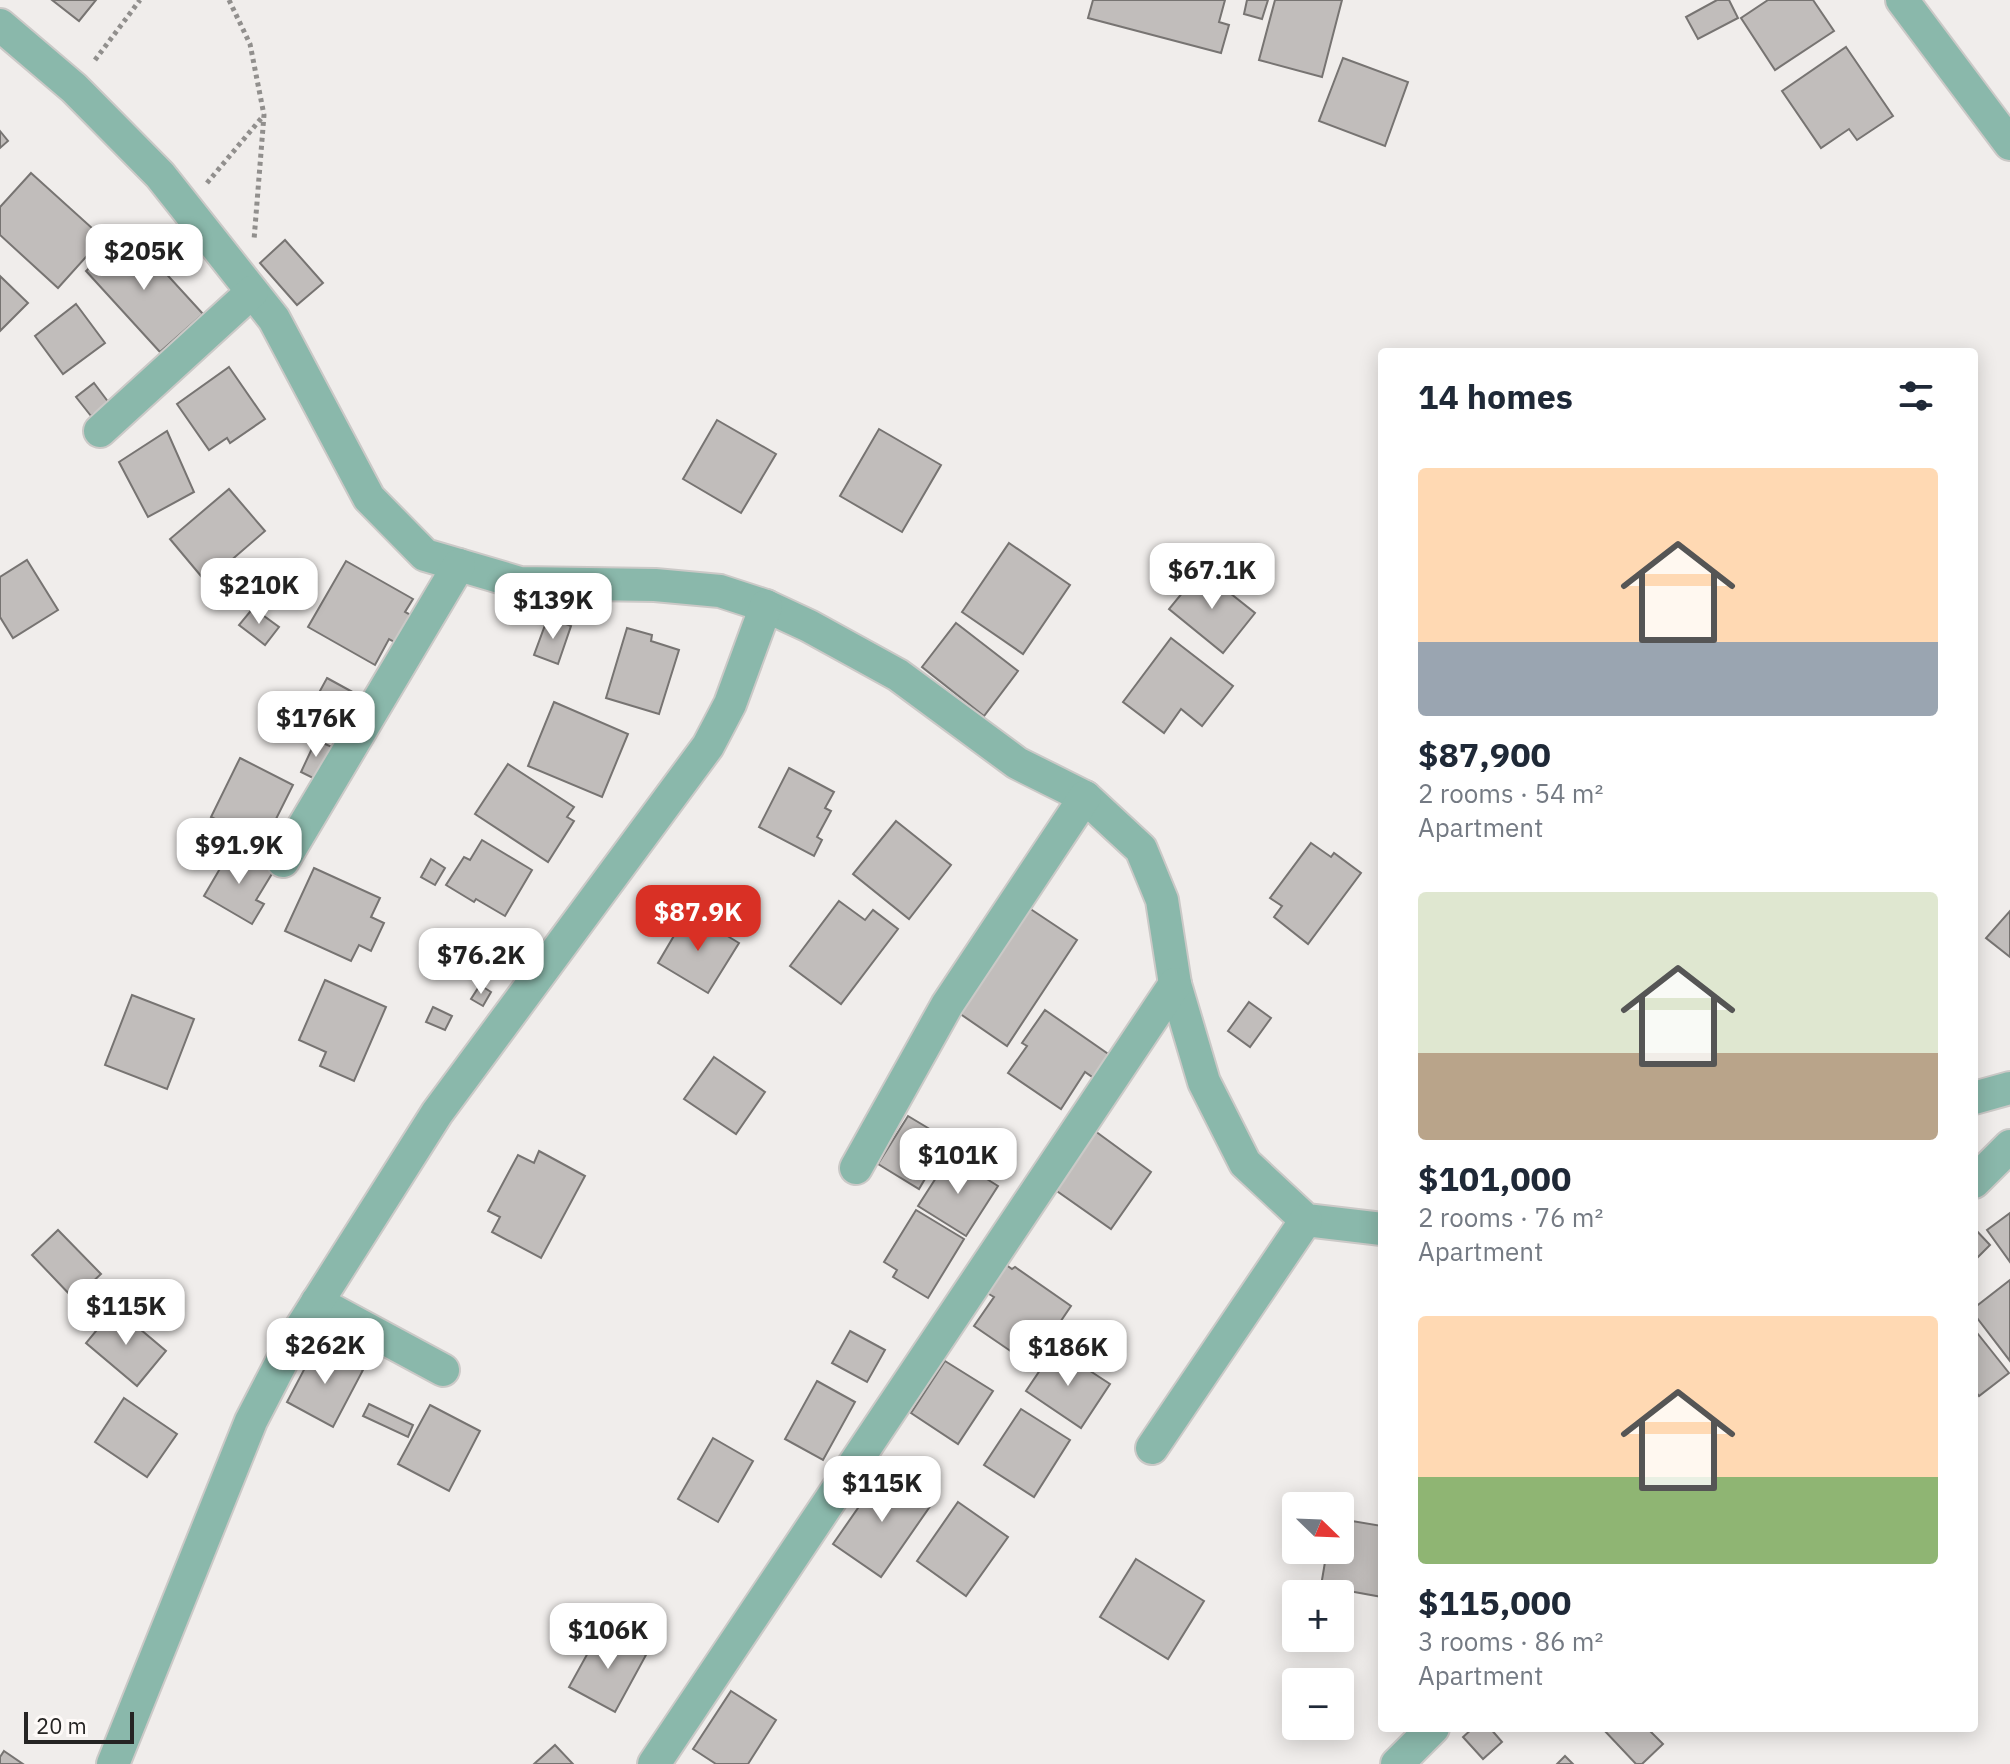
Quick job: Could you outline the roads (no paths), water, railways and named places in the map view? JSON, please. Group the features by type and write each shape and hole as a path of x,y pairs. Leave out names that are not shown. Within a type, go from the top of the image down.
{"street":[{"path":"1902,0 2010,144"},
{"path":"0,25 74,88 160,175 274,319 369,498 425,555 520,583 681,587 720,591 766,606 898,675 1017,763 1085,797 1141,849 1162,900 1175,984 1204,1082 1245,1163 1306,1220 1378,1229"},
{"path":"100,431 248,286"},
{"path":"283,861 459,565"},
{"path":"113,1764 251,1421 292,1342 437,1113 708,746 730,704 766,606"},
{"path":"856,1168 947,1005 1085,797"},
{"path":"654,1764 1175,984"},
{"path":"1978,1097 2010,1088"},
{"path":"1978,1178 2010,1146"},
{"path":"1152,1448 1306,1220"},
{"path":"317,1302 443,1370"},
{"path":"1397,1764 1429,1732"}]}
